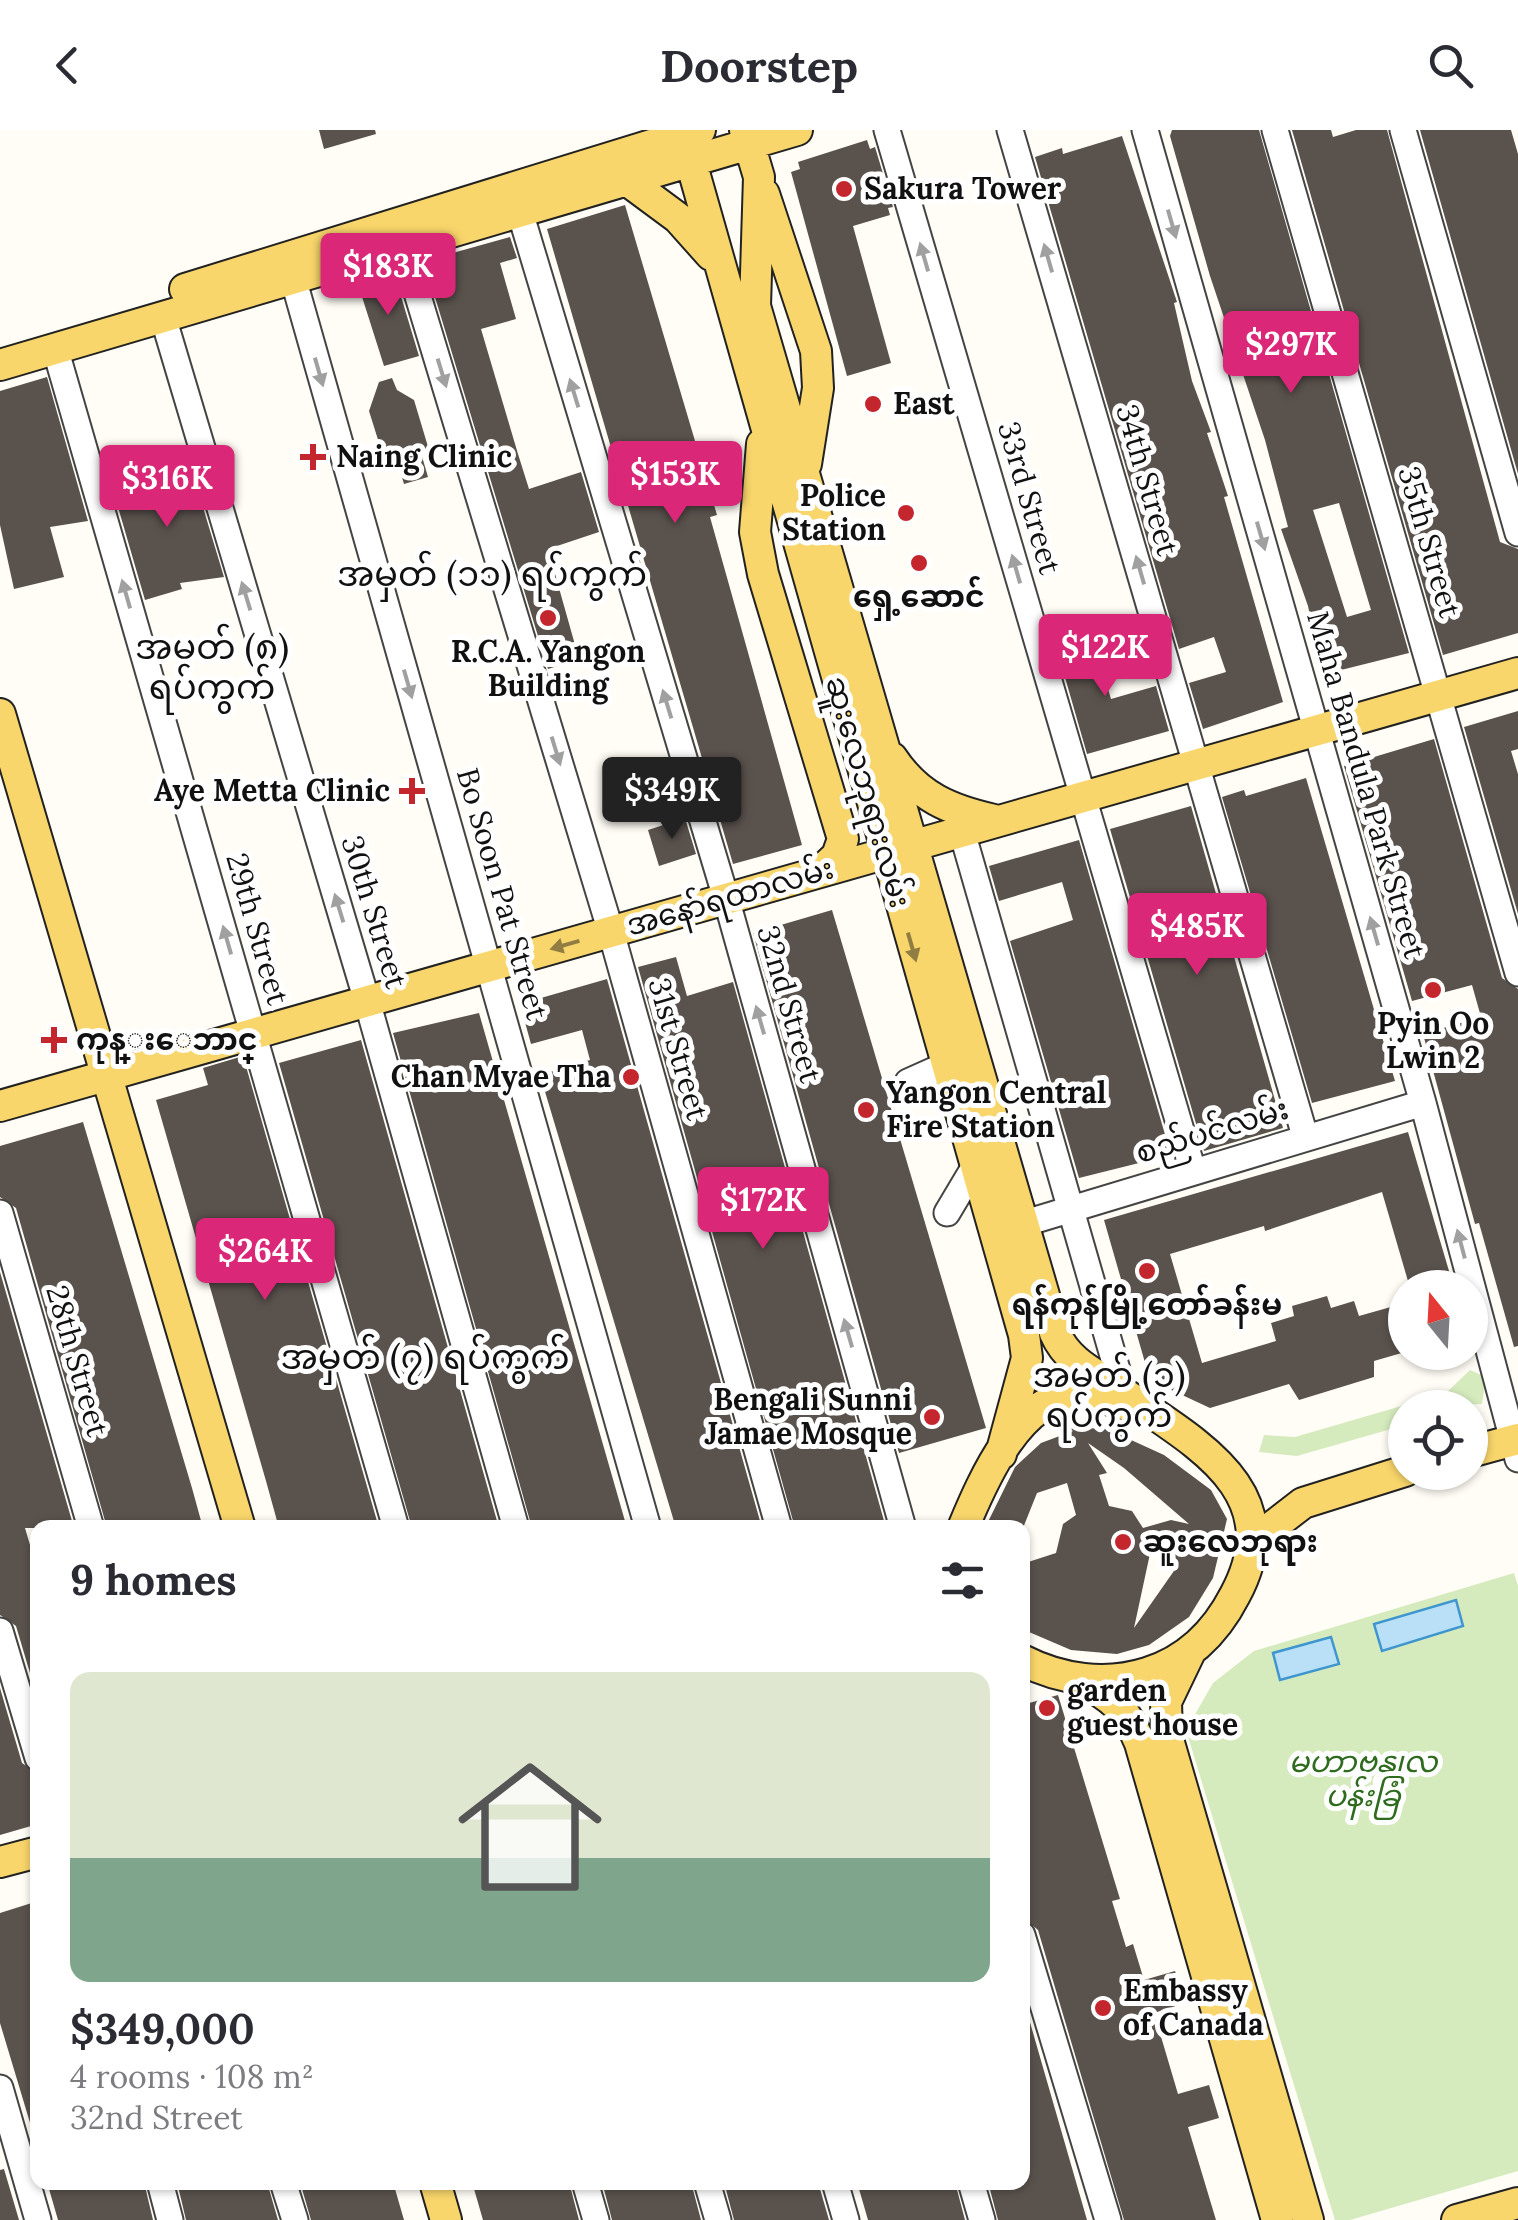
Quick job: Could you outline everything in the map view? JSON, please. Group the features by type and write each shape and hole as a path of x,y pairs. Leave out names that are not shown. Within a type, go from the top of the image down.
{"main road":[{"path":"0,365 689,139 747,138 790,132"},
{"path":"776,232 774,200 763,157 768,143 790,132"},
{"name":"ဆူးလေဘုရားလမ်း","path":"747,138 759,177 755,306 880,740 898,849 946,1065 1024,1335 1027,1358 1002,1454"},
{"path":"0,344 144,315 292,278 400,236 520,212 628,181 689,139"},
{"name":"ဆူးလေဘုရားလမ်း","path":"689,139 717,261 763,426 1061,1348 1229,1470 1249,1510 1255,1540"},
{"path":"759,177 816,351 818,388 804,472"},
{"path":"628,181 678,218 717,261"},
{"path":"763,426 755,532 763,574 843,839 837,856 821,871"},
{"name":"အနော်ရထာလမ်း","path":"0,1106 1518,673"},
{"path":"0,714 238,1520"},
{"path":"880,740 906,778 929,798 953,811 997,821"},
{"path":"967,1520 1002,1454 1029,1415 1058,1398 1084,1394 1134,1402"},
{"path":"1488,1450 1516,1446"},
{"path":"1078,1679 1125,1680 1190,1652 1216,1630 1238,1590 1255,1540 1303,1504 1388,1477"},
{"path":"957,1520 982,1488"},
{"path":"1190,1652 1166,1702 1167,1736 1308,2220"},
{"path":"1030,1663 1078,1679 1114,1697 1128,1714 1140,1743 1278,2220"},
{"path":"0,1862 30,1854"},
{"path":"0,1884 30,1876"},
{"path":"437,2190 446,2220"},
{"path":"1457,2220 1518,2202"}],"street":[{"name":"33rd Street","path":"887,130 1193,1172"},
{"name":"34th Street","path":"1010,130 1305,1136"},
{"name":"Maha Bandula Park Street","path":"1145,130 1423,1103 1516,1446"},
{"name":"35th Street","path":"1275,130 1518,973"},
{"path":"1403,130 1518,533"},
{"name":"32nd Street","path":"520,212 726,898 901,1520"},
{"name":"31st Street","path":"400,236 611,932 777,1520"},
{"name":"Bo Soon Pat Street","path":"292,278 646,1520"},
{"name":"30th Street","path":"144,315 367,1001 514,1520"},
{"name":"29th Street","path":"55,348 394,1520"},
{"path":"962,832 1071,1206 1134,1402"},
{"path":"908,1082 946,1065"},
{"name":"စည်ပင်လမ်း","path":"1022,1224 1071,1206 1423,1103"},
{"path":"947,1213 975,1166"},
{"name":"28th Street","path":"0,1213 89,1520"},
{"path":"0,1631 30,1731"},
{"path":"1030,1962 1108,2220"},
{"path":"0,2088 38,2220"},
{"path":"162,2190 170,2220"},
{"path":"286,2190 294,2220"},
{"path":"587,2190 596,2220"},
{"path":"709,2190 718,2220"},
{"path":"837,2190 846,2220"},
{"path":"973,2190 982,2220"}],"green space":[{"path":"1470,1370 1486,1377 1484,1390 1449,1390"},
{"path":"1388,1410 1388,1430 1297,1456 1259,1452 1264,1435 1295,1437"},
{"name":"မဟာဗန္ဓုလ ပန်းခြံ","path":"1514,1573 1518,1586 1518,2171 1350,2220 1335,2220 1186,1730 1213,1683 1254,1651"}],"water":[{"path":"1456,1600 1463,1626 1382,1651 1374,1624"},
{"path":"1331,1637 1339,1664 1280,1680 1273,1653"}],"building":[{"path":"319,130 375,130 376,134 324,149"},
{"path":"1172,130 1259,130 1409,653 1321,675 1312,648 1316,646 1308,606 1281,529 1288,527 1265,440 1210,276 1170,136","holes":["1339,503 1371,610 1347,617 1313,510"]},
{"path":"1292,130 1331,130 1333,137 1356,130 1387,130 1500,542 1518,549 1518,633 1443,655"},
{"path":"1420,130 1511,130 1518,154 1518,474"},
{"path":"1122,136 1177,302 1174,303 1192,381 1211,432 1207,433 1228,496 1224,497 1283,702 1203,729 1189,683 1226,672 1214,637 1179,649 1035,157 1062,148 1063,154"},
{"path":"867,140 870,149 875,147 893,207 888,208 890,215 853,226 891,363 847,376 791,172 800,169 798,162"},
{"path":"625,205 717,515 710,517 802,845 733,864 547,229"},
{"path":"510,237 517,258 500,263 516,319 481,329 518,454 529,489 581,472 599,532 548,549 579,659 548,669 424,261"},
{"path":"393,270 419,356 384,366 357,281"},
{"path":"47,377 88,521 50,527 64,577 14,589 0,525 0,391"},
{"path":"392,378 397,390 414,400 429,450 421,453 428,477 404,484 396,458 385,462 369,411 379,382"},
{"path":"189,461 224,577 180,583 182,589 145,600 111,483"},
{"path":"1090,628 1111,699 1156,686 1169,731 1087,754 1054,639"},
{"path":"1518,711 1518,749 1511,751 1518,774 1518,914 1464,727"},
{"path":"1434,739 1502,978 1518,989 1518,1346 1514,1347 1479,1223 1475,1224 1423,1034 1481,1017 1472,985 1412,1001 1344,766"},
{"path":"1306,778 1395,1081 1312,1103 1222,797 1244,790 1246,796"},
{"path":"1191,806 1283,1128 1204,1151 1110,829"},
{"path":"685,818 696,854 659,866 648,830"},
{"path":"1079,840 1171,1155 1079,1178 1010,941 1073,920 1062,882 999,901 989,866"},
{"path":"832,910 986,1428 899,1453 753,933"},
{"path":"676,957 687,996 733,982 884,1520 793,1520 638,967"},
{"path":"607,979 760,1520 674,1520 540,1075 590,1060 582,1030 531,1044 520,1004"},
{"path":"479,1013 625,1520 530,1520 393,1033"},
{"path":"361,1040 497,1520 410,1520 279,1063"},
{"path":"243,1056 377,1520 277,1520 156,1100 208,1085 203,1068"},
{"path":"83,1122 201,1520 105,1520 16,1208 0,1197 0,1146"},
{"name":"ရန်ကုန်မြို့တော်ခန်းမ","path":"1408,1132 1449,1270 1405,1270 1382,1192 1265,1231 1264,1226 1170,1254 1202,1363 1276,1341 1271,1323 1294,1316 1292,1306 1327,1296 1331,1308 1354,1301 1359,1316 1388,1308 1388,1357 1374,1361 1374,1377 1299,1400 1289,1384 1210,1408 1150,1380 1104,1220"},
{"path":"0,1272 72,1520 30,1520 30,1528 25,1528 30,1545 30,1673 16,1626 0,1615"},
{"name":"ဆူးလေဘုရား","path":"1067,1427 1107,1429 1164,1455 1211,1490 1227,1519 1213,1578 1189,1617 1149,1645 1117,1654 1071,1650 1030,1632 1030,1561 1056,1553 1063,1524 1076,1515 1067,1483 1037,1493 1026,1520 989,1520 1015,1467 1041,1443 1073,1431","holes":["1088,1443 1124,1468 1189,1524 1171,1520 1143,1528 1132,1511 1109,1506 1099,1475 1107,1473","1175,1542 1176,1568 1134,1628 1151,1549"]},
{"path":"0,1688 22,1763 30,1768 30,1826 0,1835"},
{"path":"1058,1695 1120,1899 1112,1901 1126,1947 1133,1944 1144,1980 1175,1971 1185,2003 1154,2013 1178,2094 1209,2085 1219,2118 1188,2127 1216,2220 1124,2220 1038,1930 1030,1923 1030,1703"},
{"path":"30,1904 30,2123 0,2023 0,1913"},
{"path":"1030,2022 1087,2220 998,2220 990,2190 1030,2190"},
{"path":"4,2169 19,2220 0,2220 0,2170"},
{"path":"49,2190 146,2190 153,2220 58,2220"},
{"path":"179,2190 269,2190 278,2220 186,2220"},
{"path":"302,2190 395,2190 404,2220 311,2220"},
{"path":"474,2190 571,2190 579,2220 483,2220"},
{"path":"604,2190 693,2190 701,2220 612,2220"},
{"path":"726,2190 820,2190 829,2220 734,2220"},
{"path":"859,2190 957,2190 965,2220 868,2220"}],"place":[{"name":"Sakura Tower","path":"844,189"},
{"name":"East","path":"873,404"},
{"name":"Naing Clinic","path":"313,457"},
{"name":"Police Station","path":"906,513"},
{"name":"ရှေ့ဆောင်","path":"919,563"},
{"name":"R.C.A. Yangon Building","path":"548,618"},
{"name":"Aye Metta Clinic","path":"412,791"},
{"name":"Pyin Oo Lwin 2","path":"1433,990"},
{"name":"ကုန္းေဘာင္","path":"54,1040"},
{"name":"Chan Myae Tha","path":"631,1077"},
{"name":"Yangon Central Fire Station","path":"866,1110"},
{"name":"ရန်ကုန်မြို့တော်ခန်းမ","path":"1147,1271"},
{"name":"Bengali Sunni Jamae Mosque","path":"932,1417"},
{"name":"ဆူးလေဘုရား","path":"1123,1542"},
{"name":"garden guest house","path":"1047,1708"},
{"name":"Embassy of Canada","path":"1103,2008"}],"district":[{"name":"အမှတ် (၁၁) ရပ်ကွက်","path":"492,574"},
{"name":"အမှတ် (၈) ရပ်ကွက်","path":"212,667"},
{"name":"အမှတ် (၇) ရပ်ကွက်","path":"425,1357"},
{"name":"အမှတ် (၁) ရပ်ကွက်","path":"1109,1395"}]}
